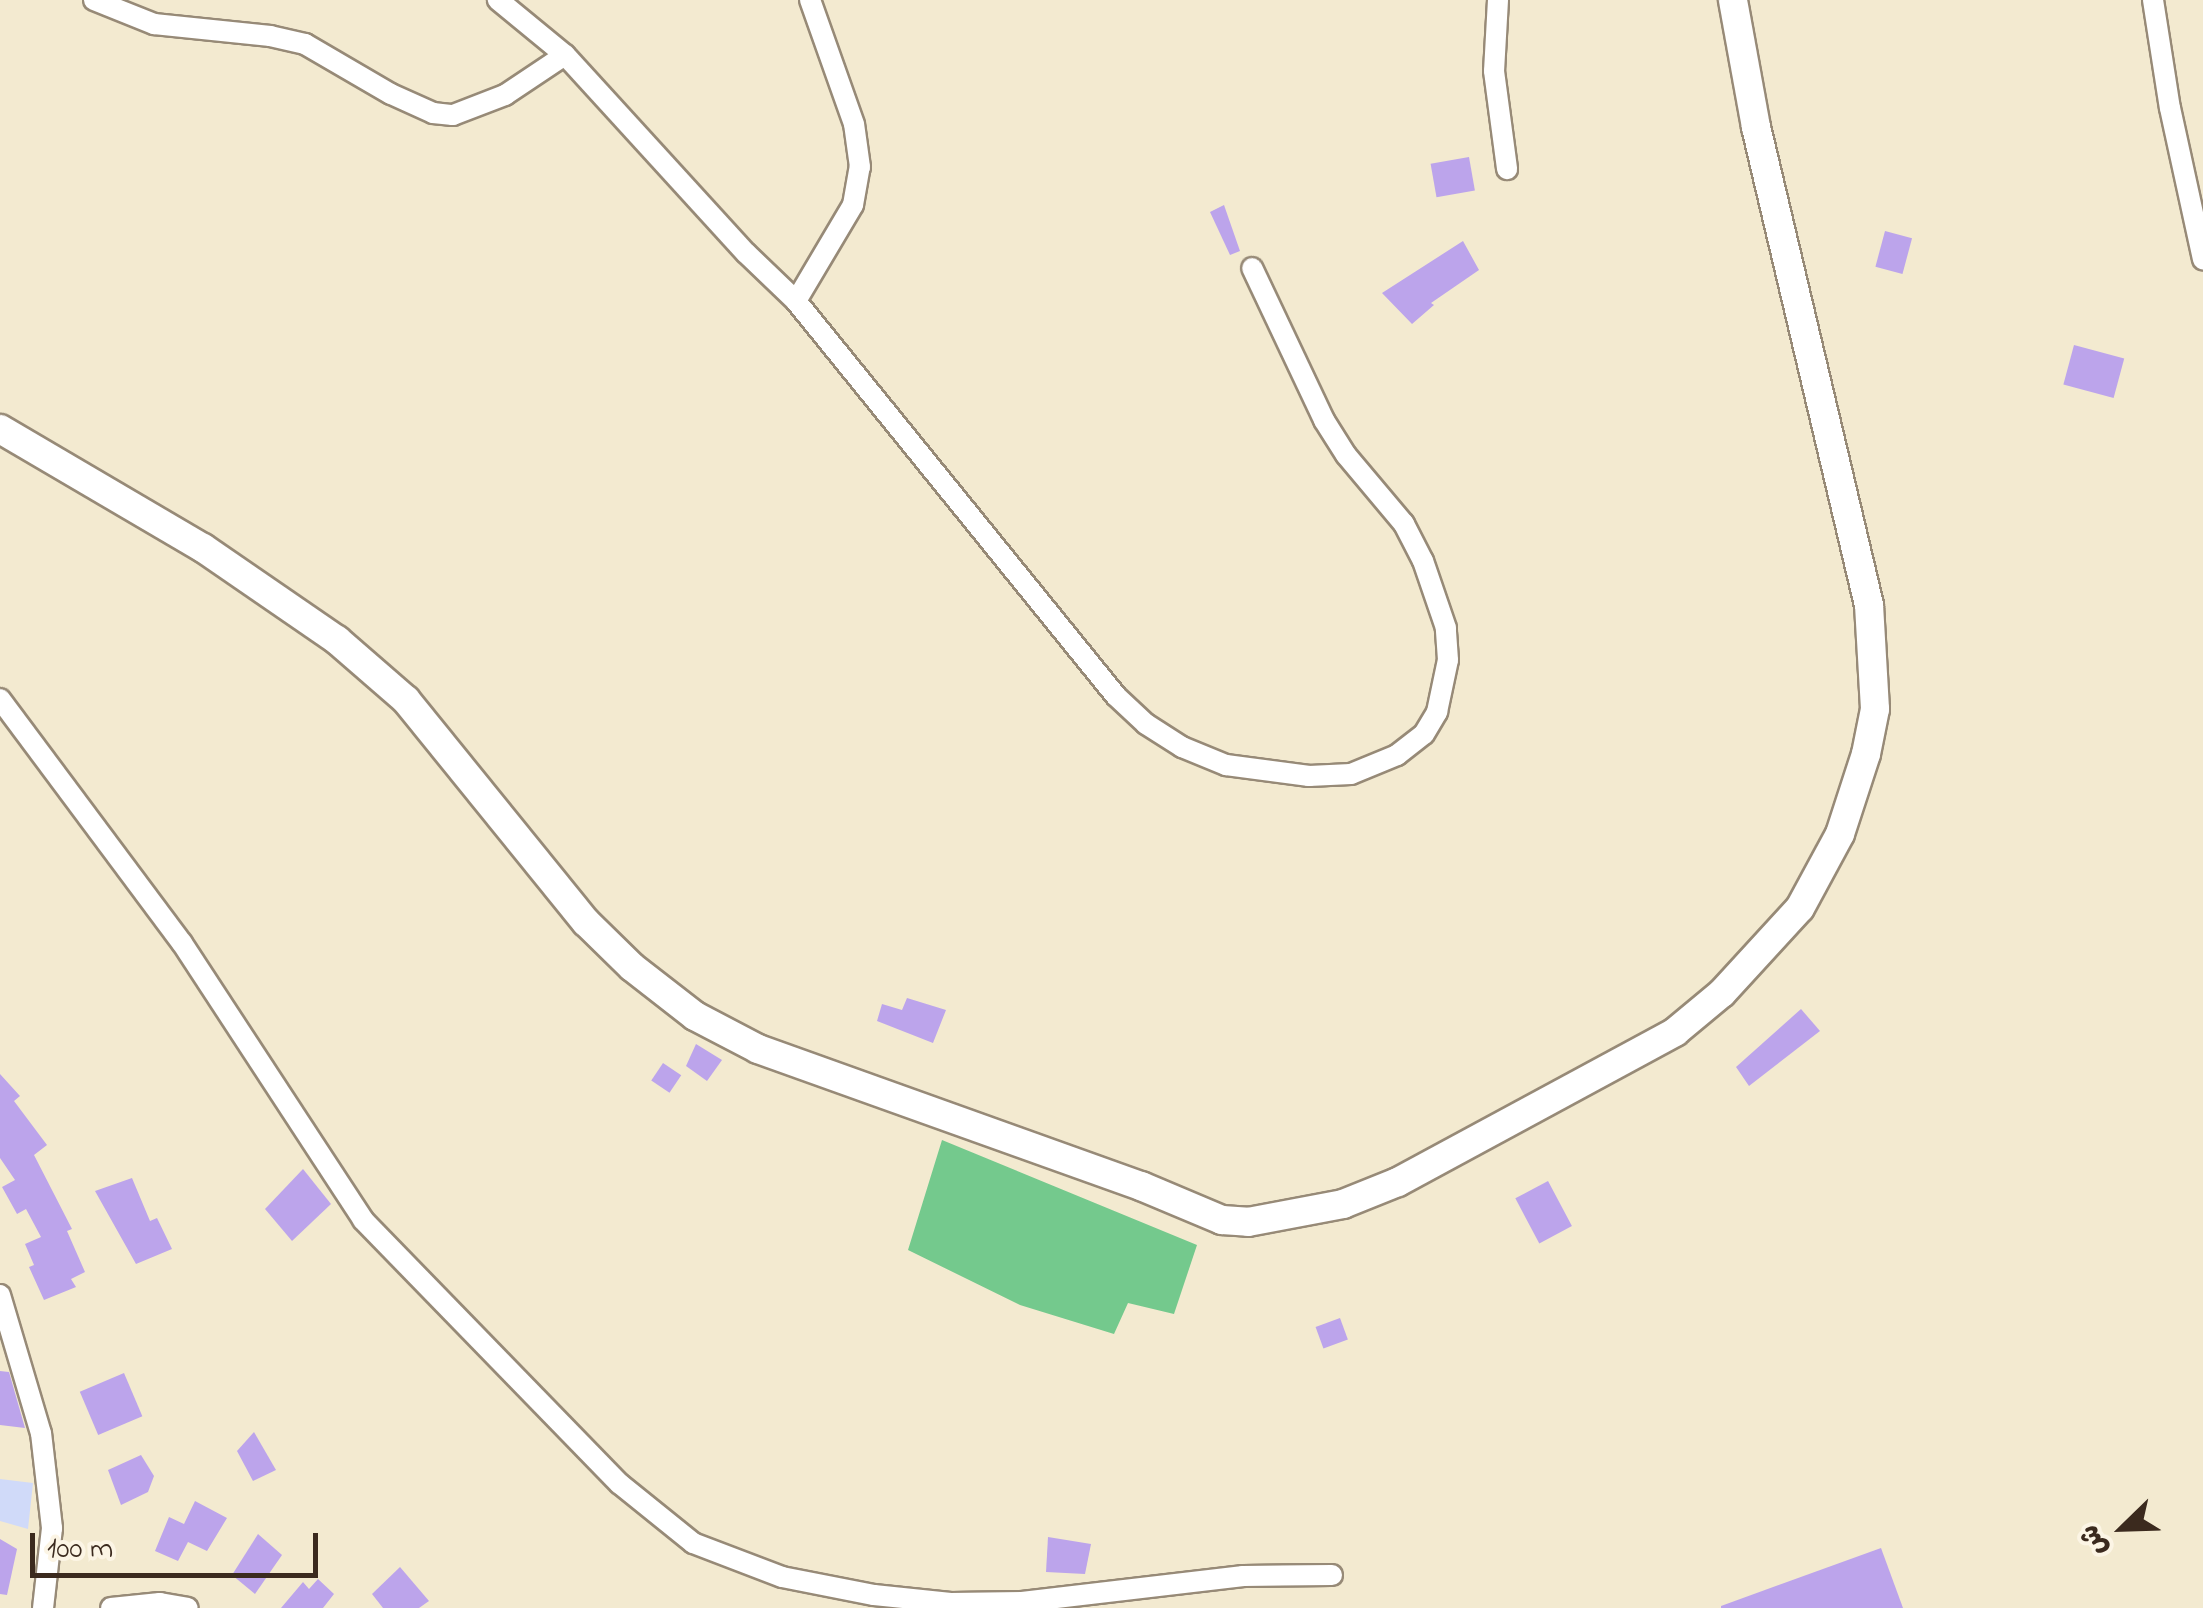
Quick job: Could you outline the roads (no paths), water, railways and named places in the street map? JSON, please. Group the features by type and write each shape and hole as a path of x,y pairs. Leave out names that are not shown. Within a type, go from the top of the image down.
{"main road":[{"path":"0,429 203,548 337,640 406,700 586,922 632,967 695,1016 758,1049 1141,1186 1222,1220 1248,1222 1343,1204 1398,1182 1675,1032 1722,993 1800,908 1840,834 1866,754 1875,709 1869,605 1756,127 1733,0"}],"street":[{"path":"94,0 154,24 270,36 304,44 433,113 452,115 487,104 565,55"},
{"path":"498,0 565,55 746,254 796,301 1107,685 1146,724 1182,747 1226,765 1310,776 1351,774 1398,755 1424,734 1437,712 1448,660 1446,628 1423,562 1404,524 1324,420 1252,268"},
{"path":"796,301 845,222 859,186 860,167 854,124 810,0"},
{"path":"1498,0 1494,71 1507,169"},
{"path":"2153,0 2166,90 2203,258"},
{"path":"0,699 182,943 364,1220 620,1484 693,1542 782,1577 874,1595 951,1603 1022,1602 1242,1576 1332,1575"},
{"path":"0,1295 42,1433 52,1528 43,1608"},
{"path":"110,1608 160,1603 188,1608"}]}
